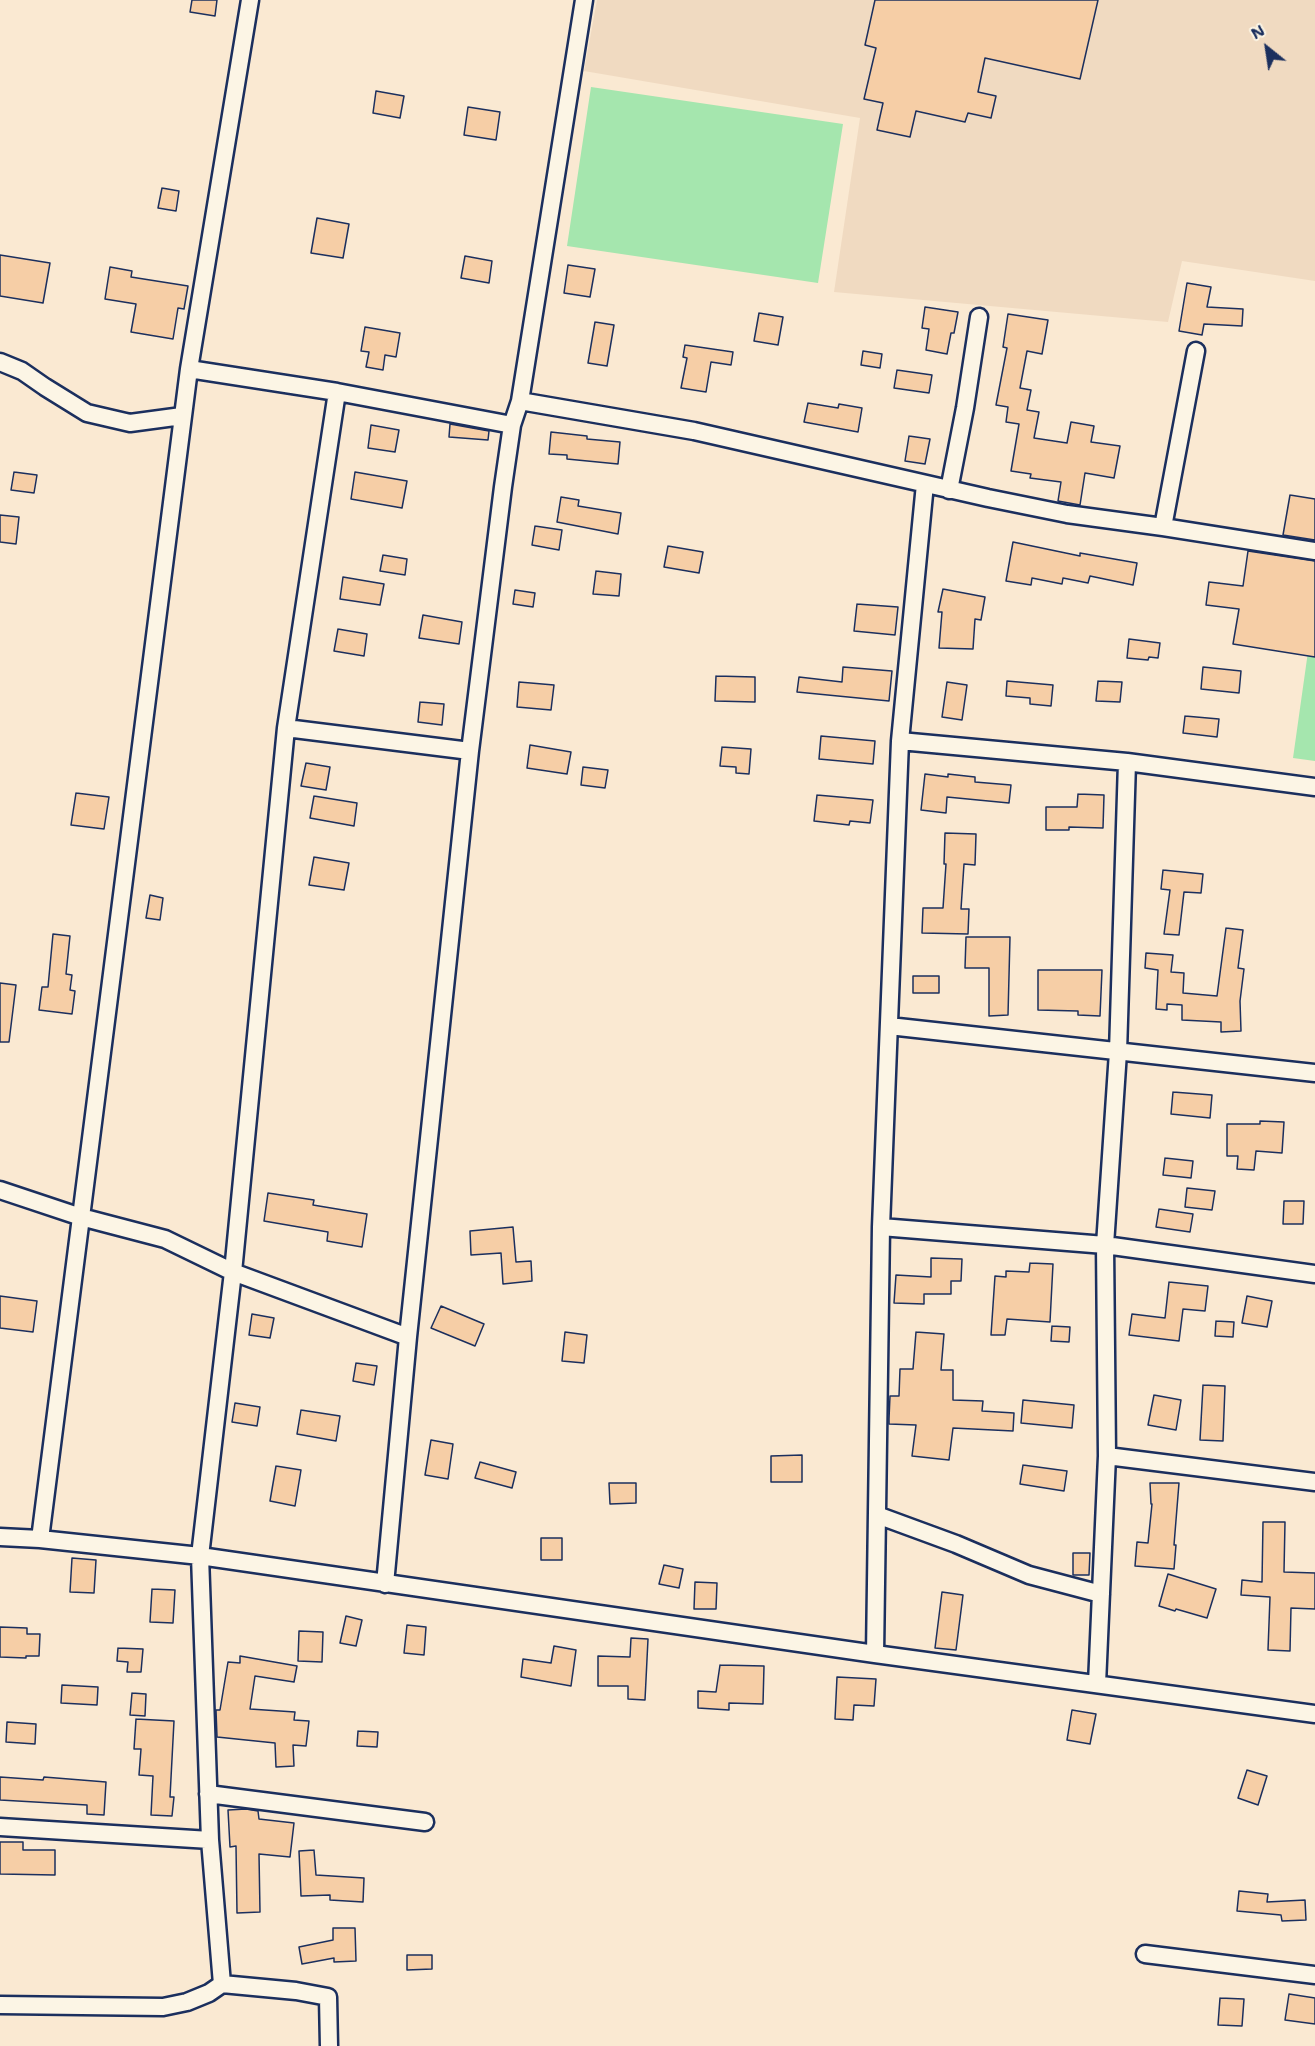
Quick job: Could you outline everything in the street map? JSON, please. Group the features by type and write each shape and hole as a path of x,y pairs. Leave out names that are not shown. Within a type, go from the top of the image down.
{"street":[{"path":"40,1539 182,416 250,0"},
{"path":"385,1584 408,1337 470,750 503,487 512,425 520,401 584,0"},
{"path":"949,490 979,317"},
{"path":"1163,526 1196,351"},
{"path":"0,362 22,371 87,413 130,423 182,416"},
{"path":"189,369 336,392 512,425"},
{"path":"222,1984 210,1840 200,1556 233,1272 285,728 336,392"},
{"path":"520,401 694,431 949,490 1067,514 1163,526 1315,551"},
{"path":"875,1654 882,1227 900,741 925,484"},
{"path":"285,728 470,750"},
{"path":"900,741 1127,762 1315,787"},
{"path":"1097,1684 1107,1456 1105,1245 1118,1052 1127,762"},
{"path":"889,1026 1315,1073"},
{"path":"0,1190 81,1217 165,1239 233,1272 408,1337"},
{"path":"882,1227 1105,1245 1315,1275"},
{"path":"1107,1456 1315,1482"},
{"path":"877,1515 956,1544 1029,1575 1101,1594"},
{"path":"0,1537 200,1556 875,1654 1315,1714"},
{"path":"208,1794 425,1822"},
{"path":"0,1827 210,1840"},
{"path":"1145,1954 1315,1975"},
{"path":"0,2005 163,2007 187,2002 209,1993 222,1984 296,1991 328,1997 329,2046"}],"shaded area":[{"path":"597,0 1315,0 1315,281 1182,261 1168,322 834,292 860,118 584,71"}],"green space":[{"path":"591,87 843,124 818,283 567,246"},
{"path":"1315,602 1315,761 1293,758"}],"building":[{"path":"192,0 217,0 215,16 190,12"},
{"path":"875,0 1098,0 1080,79 985,58 978,92 996,96 991,118 968,113 965,122 916,111 910,137 877,130 883,103 864,99 876,48 865,45"},
{"path":"376,91 404,96 400,118 373,113"},
{"path":"468,107 500,112 496,140 464,135"},
{"path":"162,188 179,191 176,211 158,208"},
{"path":"317,218 349,224 343,258 311,253"},
{"path":"0,255 50,263 43,303 0,296"},
{"path":"465,256 492,261 489,283 461,278"},
{"path":"568,265 595,269 590,297 564,293"},
{"path":"110,267 132,271 131,277 188,286 184,309 178,308 173,339 131,332 136,304 105,299"},
{"path":"1187,283 1211,287 1207,307 1243,309 1242,326 1204,324 1202,335 1179,331"},
{"path":"925,307 958,312 947,354 926,350 929,329 922,328"},
{"path":"759,313 783,317 778,345 754,341"},
{"path":"1008,314 1048,320 1042,354 1027,351 1020,388 1031,390 1027,410 1039,412 1034,438 1067,443 1071,422 1094,426 1091,442 1120,446 1114,478 1085,473 1080,505 1058,501 1061,482 1030,478 1031,474 1011,471 1019,424 1006,422 1008,407 996,405 1007,348 1003,347"},
{"path":"595,322 614,325 607,366 588,363"},
{"path":"365,327 400,333 396,357 385,355 383,370 366,367 369,352 361,351"},
{"path":"685,345 733,352 731,365 711,362 706,392 681,388 687,358 683,357"},
{"path":"863,351 882,354 880,368 861,365"},
{"path":"897,370 932,375 929,393 894,388"},
{"path":"808,403 838,408 839,404 862,408 858,432 804,422"},
{"path":"450,424 489,431 488,440 449,437"},
{"path":"371,425 399,430 395,452 368,448"},
{"path":"551,432 620,442 618,464 567,459 567,455 549,454"},
{"path":"909,436 930,439 925,464 905,461"},
{"path":"14,472 37,475 34,493 11,490"},
{"path":"355,472 407,481 402,508 351,499"},
{"path":"1290,495 1315,499 1315,540 1283,535"},
{"path":"561,497 579,500 578,506 621,513 618,534 557,522"},
{"path":"0,515 19,517 16,544 0,542"},
{"path":"535,526 562,530 559,550 532,545"},
{"path":"1013,542 1080,556 1080,553 1137,563 1133,585 1090,576 1088,583 1063,578 1062,584 1032,578 1031,585 1006,581"},
{"path":"668,546 703,552 699,573 664,567"},
{"path":"1248,551 1315,561 1315,657 1233,644 1239,609 1206,605 1209,582 1243,586"},
{"path":"383,555 407,559 405,575 380,571"},
{"path":"596,571 621,574 619,596 593,594"},
{"path":"343,577 384,584 380,605 340,599"},
{"path":"943,589 985,597 981,620 975,619 973,649 939,648 942,612 938,612"},
{"path":"515,590 535,593 533,607 513,604"},
{"path":"857,604 898,607 895,635 854,631"},
{"path":"423,615 462,622 459,644 419,638"},
{"path":"338,629 367,634 364,656 334,651"},
{"path":"1129,639 1160,643 1158,658 1149,657 1148,660 1127,658"},
{"path":"843,667 892,671 889,701 797,692 799,677 842,682"},
{"path":"1203,667 1241,671 1239,693 1201,689"},
{"path":"716,676 755,677 755,702 715,701"},
{"path":"1007,681 1053,685 1051,706 1030,704 1030,698 1006,696"},
{"path":"1098,681 1122,682 1120,702 1096,701"},
{"path":"519,682 554,685 551,710 517,707"},
{"path":"947,682 967,685 962,720 942,717"},
{"path":"420,702 444,704 442,725 418,722"},
{"path":"1185,716 1219,719 1217,737 1183,733"},
{"path":"821,736 875,741 873,764 819,759"},
{"path":"530,745 571,752 567,774 527,768"},
{"path":"722,747 751,749 749,774 736,773 736,767 720,766"},
{"path":"306,763 330,767 326,790 301,786"},
{"path":"583,767 608,770 605,788 581,785"},
{"path":"925,774 975,777 975,782 1011,785 1009,803 947,797 946,813 921,810"},
{"path":"76,793 109,797 104,829 71,825"},
{"path":"1078,794 1104,795 1103,828 1069,827 1069,830 1046,830 1046,807 1077,807"},
{"path":"817,795 873,800 870,823 850,821 849,825 814,821"},
{"path":"314,796 357,803 354,826 310,818"},
{"path":"945,833 976,834 975,865 964,864 961,909 969,909 968,934 922,933 923,908 943,908 946,864 944,864"},
{"path":"314,857 349,863 344,890 309,885"},
{"path":"1163,870 1203,874 1201,893 1184,892 1179,935 1164,934 1170,890 1161,889"},
{"path":"150,895 163,898 160,920 146,918"},
{"path":"1226,928 1243,930 1238,968 1244,969 1240,1001 1241,1031 1221,1032 1221,1022 1182,1020 1182,1005 1167,1004 1167,1010 1156,1009 1158,970 1145,968 1146,953 1173,955 1171,972 1184,973 1183,993 1217,996"},
{"path":"53,934 70,936 66,974 72,975 70,990 75,991 72,1014 39,1010 42,987 48,987"},
{"path":"966,937 1010,937 1008,1015 989,1016 989,968 965,968"},
{"path":"1038,970 1102,970 1100,1016 1078,1015 1078,1011 1038,1010"},
{"path":"913,976 939,976 939,993 913,993"},
{"path":"0,983 16,985 9,1042 0,1042"},
{"path":"1173,1092 1212,1095 1210,1118 1171,1114"},
{"path":"1260,1121 1284,1122 1282,1153 1256,1151 1254,1170 1237,1169 1238,1156 1227,1156 1227,1124 1260,1124"},
{"path":"1165,1158 1193,1161 1191,1178 1163,1175"},
{"path":"1187,1188 1215,1191 1212,1210 1185,1207"},
{"path":"268,1193 314,1200 313,1205 367,1214 362,1247 327,1241 328,1232 264,1221"},
{"path":"1284,1201 1304,1201 1303,1224 1283,1224"},
{"path":"1159,1209 1193,1214 1190,1232 1156,1227"},
{"path":"513,1227 516,1262 531,1261 532,1281 503,1284 501,1253 471,1255 470,1231"},
{"path":"931,1258 962,1259 961,1281 951,1281 951,1294 924,1294 924,1304 894,1303 896,1275 931,1277"},
{"path":"1030,1263 1053,1264 1050,1322 1007,1319 1005,1335 991,1335 995,1276 1006,1277 1006,1271 1029,1272"},
{"path":"1169,1282 1208,1286 1205,1311 1183,1309 1179,1341 1129,1335 1132,1314 1165,1318"},
{"path":"0,1296 37,1301 33,1332 0,1328"},
{"path":"1247,1296 1272,1301 1267,1327 1242,1323"},
{"path":"441,1306 484,1324 475,1346 431,1328"},
{"path":"252,1314 274,1318 270,1338 249,1335"},
{"path":"1216,1321 1234,1322 1233,1337 1215,1336"},
{"path":"1052,1326 1070,1327 1069,1342 1051,1341"},
{"path":"565,1332 587,1335 584,1363 562,1361"},
{"path":"916,1332 944,1334 941,1370 953,1370 953,1400 983,1401 982,1411 1014,1413 1013,1431 953,1428 949,1460 912,1456 916,1425 889,1424 889,1419 890,1396 899,1396 900,1369 913,1369"},
{"path":"356,1363 377,1366 374,1385 353,1381"},
{"path":"1203,1385 1225,1386 1223,1441 1200,1440"},
{"path":"1154,1395 1181,1400 1176,1430 1148,1425"},
{"path":"1023,1400 1074,1405 1072,1428 1021,1423"},
{"path":"235,1403 260,1407 257,1426 232,1422"},
{"path":"301,1410 340,1416 336,1441 297,1434"},
{"path":"431,1440 453,1444 448,1479 425,1475"},
{"path":"802,1455 802,1482 771,1482 771,1456"},
{"path":"480,1462 516,1472 512,1488 475,1478"},
{"path":"1023,1465 1067,1471 1064,1491 1020,1484"},
{"path":"276,1466 301,1470 295,1506 270,1501"},
{"path":"609,1483 636,1483 636,1503 610,1504"},
{"path":"1150,1483 1179,1483 1174,1569 1135,1566 1137,1542 1148,1543 1152,1504"},
{"path":"1263,1522 1285,1522 1284,1572 1315,1573 1315,1609 1291,1608 1290,1651 1268,1650 1270,1597 1241,1595 1242,1580 1262,1582"},
{"path":"541,1538 562,1538 562,1560 541,1560"},
{"path":"1073,1553 1090,1553 1089,1575 1073,1575"},
{"path":"72,1558 96,1560 94,1593 70,1592"},
{"path":"664,1565 683,1569 679,1588 659,1584"},
{"path":"1168,1574 1216,1589 1207,1618 1159,1606"},
{"path":"695,1582 717,1583 716,1609 694,1609"},
{"path":"152,1589 175,1590 173,1623 150,1622"},
{"path":"942,1592 963,1595 956,1650 935,1648"},
{"path":"346,1616 362,1620 356,1646 340,1643"},
{"path":"407,1625 426,1627 424,1655 404,1653"},
{"path":"0,1627 27,1628 27,1634 40,1634 39,1656 0,1657"},
{"path":"299,1631 323,1632 322,1662 298,1661"},
{"path":"631,1638 648,1639 645,1700 628,1699 628,1686 598,1686 598,1656 630,1657"},
{"path":"554,1646 576,1650 571,1686 521,1677 523,1659 551,1663"},
{"path":"118,1648 143,1649 141,1672 127,1672 128,1662 117,1661"},
{"path":"240,1656 297,1666 294,1682 255,1676 250,1709 295,1712 294,1720 309,1721 306,1746 293,1745 294,1766 276,1767 275,1743 217,1737 216,1710 220,1710 228,1662 240,1663"},
{"path":"720,1665 764,1666 763,1704 729,1703 729,1710 698,1708 698,1691 716,1692"},
{"path":"837,1677 876,1679 874,1706 854,1705 853,1720 835,1719"},
{"path":"62,1685 98,1687 97,1705 61,1703"},
{"path":"132,1693 146,1694 145,1716 130,1715"},
{"path":"1072,1710 1096,1714 1090,1744 1067,1740"},
{"path":"136,1719 174,1721 170,1797 174,1797 172,1816 151,1815 153,1776 139,1775 141,1749 134,1749"},
{"path":"7,1722 36,1724 35,1744 6,1742"},
{"path":"358,1731 378,1732 377,1747 357,1746"},
{"path":"1247,1770 1267,1776 1258,1805 1238,1798"},
{"path":"0,1777 43,1780 44,1777 106,1782 104,1815 87,1814 87,1805 0,1800"},
{"path":"228,1810 258,1811 259,1819 294,1823 290,1857 259,1854 260,1912 237,1913 236,1846 230,1847"},
{"path":"0,1842 23,1842 23,1850 55,1850 55,1875 0,1874"},
{"path":"314,1850 316,1875 364,1878 363,1902 330,1900 330,1895 301,1896 299,1851"},
{"path":"1239,1891 1268,1894 1267,1902 1305,1900 1306,1920 1282,1921 1281,1915 1237,1911"},
{"path":"333,1928 355,1928 356,1961 334,1962 334,1958 302,1964 299,1947 333,1940"},
{"path":"407,1955 432,1955 432,1969 407,1970"},
{"path":"1289,1994 1315,1998 1315,2024 1285,2020"},
{"path":"1220,1998 1244,1999 1242,2026 1218,2025"}]}
